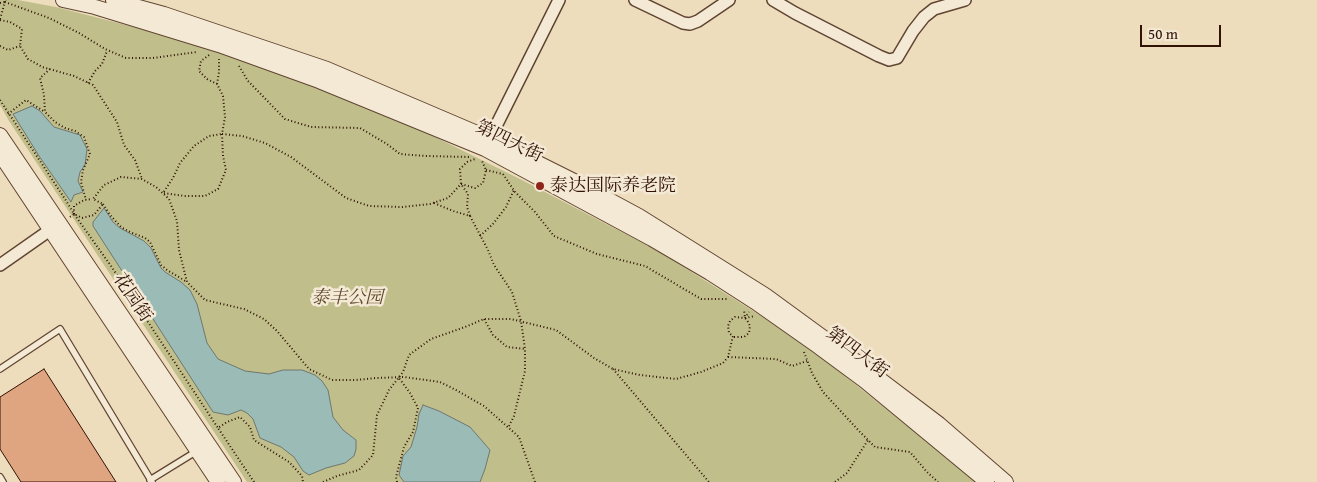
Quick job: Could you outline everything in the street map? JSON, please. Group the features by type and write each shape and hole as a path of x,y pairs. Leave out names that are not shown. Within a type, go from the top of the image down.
{"street":[{"name":"第四大街","path":"63,0 95,7 319,81 485,148 574,181 639,216 765,295 866,368 939,424 1006,482"},
{"name":"第四大街","path":"113,0 164,14 328,69 485,148 652,239 710,273 752,308 819,346 865,381 987,482"},
{"path":"485,148 559,0"},
{"path":"635,0 683,23 690,24 698,21 730,0"},
{"path":"773,0 889,60 897,58 913,30 929,13 934,9 961,1"},
{"name":"花园街","path":"0,135 55,227 218,482"},
{"name":"花园街","path":"0,154 55,227 234,482"},
{"path":"0,265 55,227"}],"lane":[{"path":"0,369 60,329 151,481 197,451"},
{"path":"0,476 4,482"}],"path":[{"path":"0,3 6,1 49,18 107,50 126,58 153,58 199,52"},
{"path":"6,1 0,19 22,29 20,46 28,59 42,67 74,76 93,85 117,122 124,145 135,160 142,179"},
{"path":"0,46 8,50 20,46"},
{"path":"163,193 205,196 218,189 226,170 222,134 225,117 223,96 217,84 219,49 201,61 198,71 206,80 217,84"},
{"path":"88,83 102,64 107,50"},
{"path":"235,60 248,81 285,119 311,127 360,128 400,154 425,156 485,148"},
{"path":"45,112 44,94 40,78 50,69"},
{"path":"0,100 254,482"},
{"path":"8,114 26,100 45,112 55,122 84,137 90,154 83,170 81,182 86,200"},
{"path":"163,193 180,163 194,146 209,136 222,134 242,136 265,143 291,157 346,198 369,206 402,207 430,204 448,198 461,184"},
{"path":"461,184 475,188 483,183 486,170 485,148"},
{"path":"485,148 466,162 460,169 461,184 468,194 467,207 470,216 494,265 512,292 520,321 525,349 525,372 514,416 508,427"},
{"path":"486,170 503,174 514,190 554,236 598,254 645,266 701,299 731,299"},
{"path":"93,199 104,185 121,176 142,179 163,193 169,200 177,221 179,250 187,282"},
{"path":"480,236 493,224 506,207 514,190"},
{"path":"74,214 74,206 84,200 93,199 103,204 121,227 150,242 162,265 187,282 205,300 244,309 264,319 277,331 309,369 332,380 404,377 440,382 484,406 519,437 535,482"},
{"path":"434,202 453,212 470,216"},
{"path":"74,214 82,218 94,215 103,204"},
{"path":"55,227 74,214"},
{"path":"745,318 752,308"},
{"path":"745,318 752,308"},
{"path":"745,318 752,308"},
{"path":"735,317 745,318 749,323 748,333 744,337 733,336 728,326 730,321 735,317"},
{"path":"484,319 492,335 507,347 525,349"},
{"path":"323,482 359,470 373,455 377,415 389,390 403,372 410,355 431,339 484,319 511,319 556,330 594,358 613,369 640,375 676,379 708,369 722,362 728,357 733,336"},
{"path":"804,351 812,373 824,392 844,416 875,447 910,452 938,482"},
{"path":"728,357 776,359 792,366 807,360"},
{"path":"613,369 709,482"},
{"path":"397,482 396,478 404,447 413,432 418,408 399,378"},
{"path":"218,428 240,417 250,426 254,440 289,462 302,476 303,482"},
{"path":"835,482 847,473 868,440"}],"green space":[{"name":"泰丰公园","path":"0,0 18,0 56,7 130,26 243,59 417,128 660,252 788,333 820,356 976,482 247,482 0,105"}],"water":[{"path":"32,106 40,111 54,127 80,135 87,149 85,165 80,172 78,181 83,192 74,195 71,202 13,114"},
{"path":"104,208 113,222 120,228 144,241 151,248 165,272 190,290 197,304 207,343 218,359 245,371 269,374 283,370 302,370 315,375 322,381 328,390 333,417 343,430 356,440 354,456 345,463 309,475 303,471 294,457 281,447 260,438 253,419 247,413 241,410 228,415 213,412 93,226 93,222"},
{"path":"423,405 470,427 490,450 480,482 404,482 399,475 403,456 411,447"}],"building":[{"path":"44,369 116,482 21,482 0,449 0,397"}],"place":[{"name":"泰达国际养老院","path":"540,186"}]}
